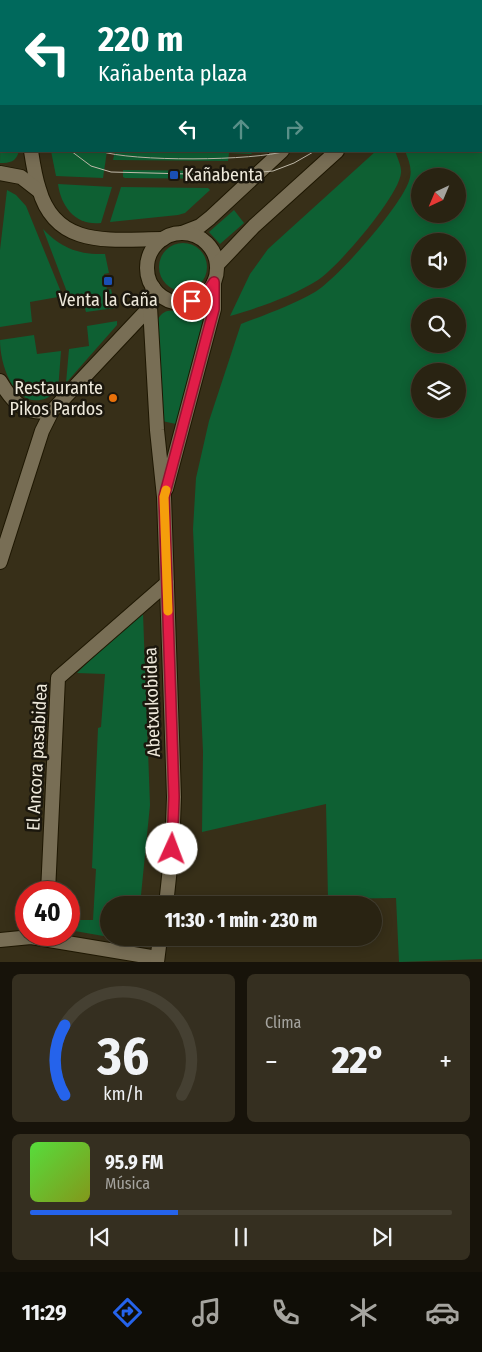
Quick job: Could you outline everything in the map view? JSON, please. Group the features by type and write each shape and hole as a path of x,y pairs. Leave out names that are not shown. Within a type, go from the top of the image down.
{"street":[{"path":"31,152 39,191 52,216 75,235 106,239 163,239 200,226 281,152"},
{"path":"217,265 254,226 336,152"},
{"path":"0,172 21,178 39,191"},
{"path":"163,239 154,248 148,264 148,272 153,287 165,298 185,302 205,295 214,282 217,265 215,256 205,242 192,234 182,233"},
{"name":"Abetxukobidea","path":"164,497 214,309 214,282"},
{"name":"Abetxukobidea","path":"153,287 150,308 157,430 164,497 174,797 172,849 167,896"},
{"path":"0,562 42,431 52,411 150,308"},
{"path":"0,381 10,398 23,408 39,413 52,411"},
{"name":"El Ancora pasabidea","path":"49,881 58,678 167,582"},
{"path":"0,930 15,933"},
{"path":"0,940 15,939"},
{"path":"80,945 157,960 159,946"}],"green space":[{"path":"0,152 19,152 12,161 0,163"},
{"path":"51,152 107,152 103,178 56,176"},
{"path":"115,152 253,152 251,154 229,153 228,161 113,160"},
{"path":"375,152 395,152 401,171 398,184 379,214 353,246 327,273 298,291 230,316 250,274 268,249"},
{"path":"405,152 482,152 482,959 399,962 396,898 382,898 382,896 328,896 326,804 202,832 203,752 193,529 196,478 209,421 241,324 288,305 315,292 325,284 368,241 382,223 404,192 411,173 411,223 466,223 466,168 411,169"},
{"path":"123,170 224,171 224,179 125,178 123,177"},
{"path":"58,184 112,187 101,223 84,221 71,213 62,200"},
{"path":"121,187 208,188 210,190 185,213 110,222"},
{"path":"7,190 16,195 26,206 61,292 58,297 30,302 32,322 0,327 0,250"},
{"path":"234,210 244,223 220,244 209,232"},
{"path":"43,229 64,246 71,249 79,252 105,254 109,273 104,274 107,290 111,289 115,308 86,312 81,294 70,296"},
{"path":"178,243 188,243 200,250 207,262 207,272 200,284 188,291 178,291 170,287 163,280 159,272 159,262 163,254 170,247"},
{"path":"198,307 204,309 204,316 176,424 162,421 157,320 168,311 186,311"},
{"path":"117,321 117,325 66,383 69,349 89,346 87,326"},
{"path":"34,335 37,354 61,351 58,391 45,399 33,400 23,396 15,389 4,366 0,340"},
{"path":"143,613 150,805 141,896 100,896 100,935 80,932 80,920 93,920 96,869 92,868 98,728 101,727 105,674 77,673 123,627"}],"tram line":[{"path":"72,152 91,166 111,172 228,175 273,171 294,163 313,152"},
{"path":"104,152 138,157 193,159 248,157 281,152"}],"slow traffic":[{"path":"166,490 164,497 168,611"}],"place":[{"name":"Kañabenta","path":"174,175"},
{"name":"Venta la Caña","path":"108,281"},
{"name":"Restaurante Pikos Pardos","path":"113,398"}],"route":[{"path":"172,849 174,797 173,731 164,497 214,309 214,282 205,295 192,301"}]}
